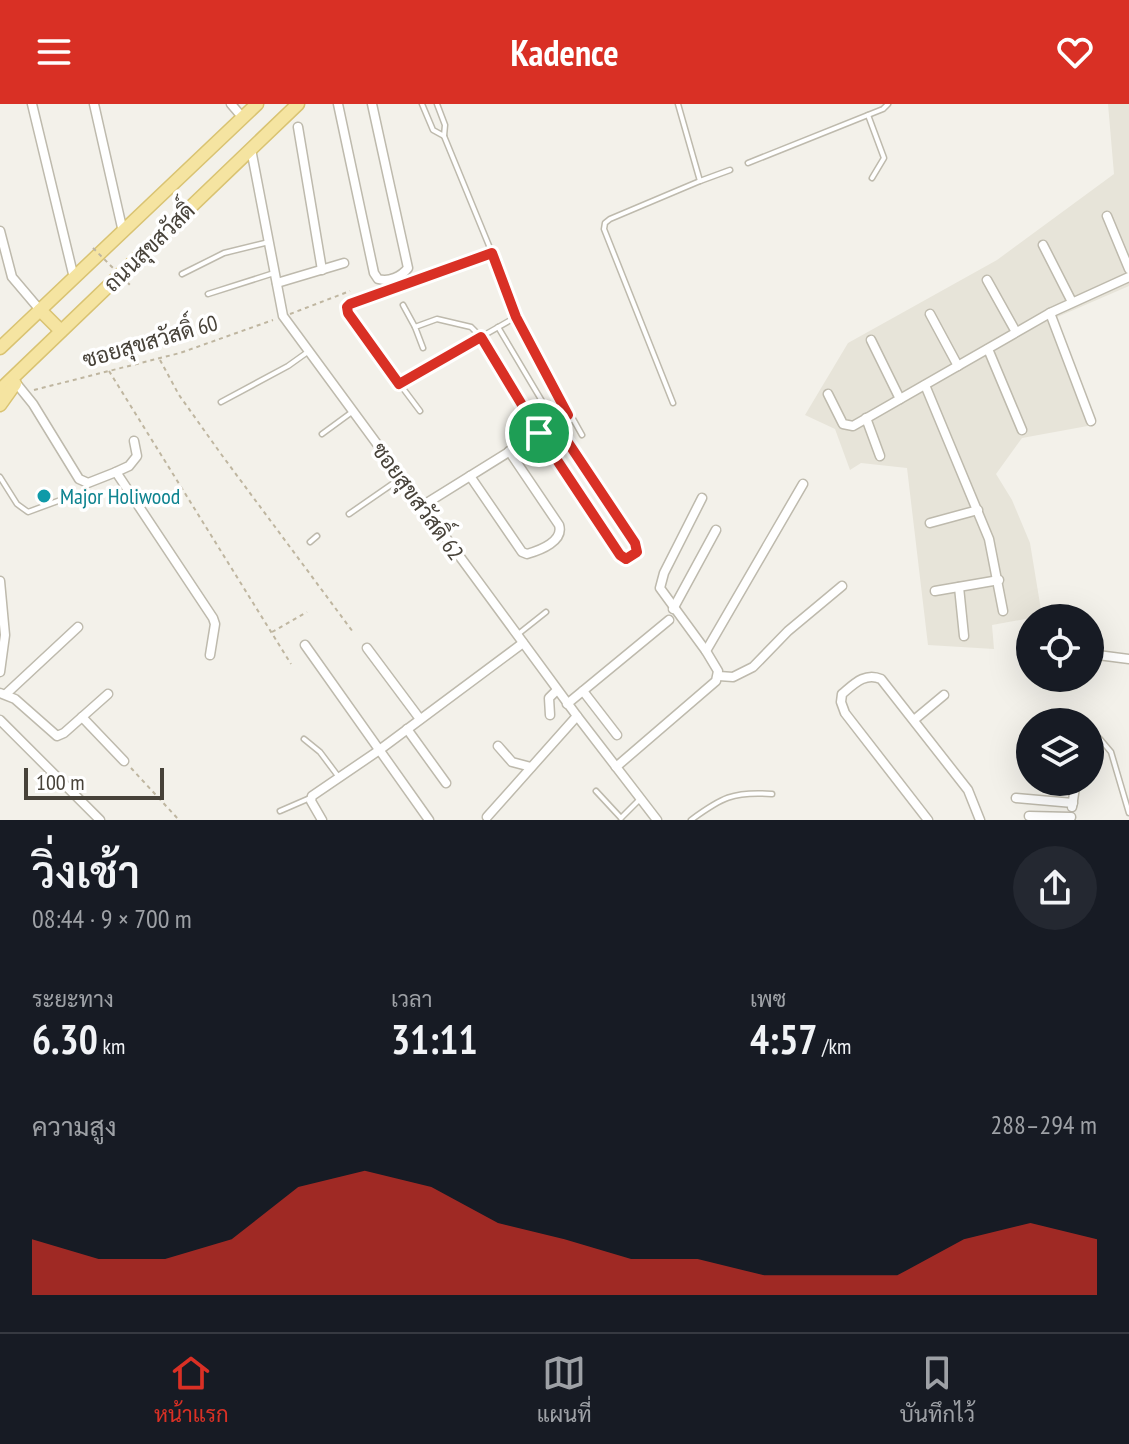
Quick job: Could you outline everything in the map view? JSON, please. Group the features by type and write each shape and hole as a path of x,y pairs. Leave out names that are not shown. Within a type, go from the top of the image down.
{"main road":[{"name":"ถนนสุขสวัสดิ์","path":"0,348 257,104"},
{"name":"ถนนสุขสวัสดิ์","path":"0,390 298,104"},
{"path":"40,310 61,331"},
{"path":"0,405 20,388 30,361"}],"street":[{"path":"32,104 74,278"},
{"path":"94,104 123,232"},
{"path":"231,104 243,118"},
{"path":"338,104 374,273 384,281 399,276 408,268 372,104"},
{"path":"298,127 322,270"},
{"name":"ซอยสุขสวัสดิ์ 62","path":"251,149 283,316 567,704 657,820"},
{"path":"1107,216 1129,269"},
{"path":"0,231 12,277 40,310"},
{"path":"1043,245 1072,302"},
{"path":"277,283 344,263"},
{"path":"828,394 843,424 853,426 1050,313 1129,277"},
{"path":"987,280 1016,332"},
{"path":"1050,313 1091,421"},
{"path":"930,314 958,366"},
{"path":"871,340 900,399"},
{"path":"988,349 1022,430"},
{"path":"925,385 989,539 1003,611"},
{"path":"20,388 79,479 88,483 129,466 137,456 134,441"},
{"path":"422,506 568,415"},
{"path":"866,418 880,456"},
{"path":"470,476 522,552 535,552 559,538 559,525 509,451"},
{"path":"116,472 213,618 215,624 210,655"},
{"path":"706,651 803,484"},
{"path":"702,498 660,588 706,651 719,676"},
{"path":"930,523 978,510"},
{"path":"673,609 716,530"},
{"path":"935,591 999,580"},
{"path":"0,581 5,635 0,672"},
{"path":"616,767 719,676 733,677 753,667 788,631 842,586"},
{"path":"959,587 964,636"},
{"path":"567,704 669,620"},
{"path":"78,627 3,694 57,736 108,694"},
{"path":"322,820 310,798 523,643"},
{"path":"305,645 429,820"},
{"path":"367,648 420,719"},
{"path":"1104,656 1129,659"},
{"path":"928,820 845,713 842,694 865,677 881,679 914,720 968,790 980,820"},
{"path":"550,715 547,703 557,690"},
{"path":"583,691 617,735"},
{"path":"914,720 944,695"},
{"path":"487,817 577,716"},
{"path":"82,717 124,761"},
{"path":"0,720 100,820"},
{"path":"407,729 446,783"},
{"path":"498,746 512,762 531,767"},
{"path":"1029,816 1071,818 1074,796"},
{"path":"1016,798 1073,803"}],"lane":[{"path":"422,104 433,130 444,136"},
{"path":"437,104 445,125 444,136 516,317 568,415 582,435"},
{"path":"678,104 700,181"},
{"path":"748,163 888,104"},
{"path":"868,115 884,158 872,178"},
{"path":"673,403 607,238 605,223 730,170"},
{"path":"182,274 224,253 269,242"},
{"path":"420,411 354,323 347,307 492,253"},
{"path":"208,294 275,273"},
{"path":"403,305 423,348"},
{"path":"399,384 516,317"},
{"path":"415,327 437,319 471,327 481,337 539,433 620,555 626,559 631,557 637,552 635,543 555,423 498,327"},
{"path":"221,402 288,366 309,351"},
{"path":"322,434 353,412"},
{"path":"0,477 17,504 28,512 66,498"},
{"path":"349,514 401,478"},
{"path":"310,542 317,536"},
{"path":"517,635 546,612"},
{"path":"304,739 320,752 339,778"},
{"path":"1104,744 1111,752 1129,813"},
{"path":"596,791 620,819 640,798"},
{"path":"691,820 724,797 742,792 772,794"},
{"path":"280,811 310,798"}],"path":[{"path":"93,248 131,286"},
{"name":"ซอยสุขสวัสดิ์ 60","path":"20,388 159,359 350,291"},
{"path":"159,359 179,395 353,632"},
{"path":"109,371 291,664"},
{"path":"271,633 307,612"},
{"path":"124,761 179,820"}],"shaded area":[{"path":"1108,104 1129,104 1129,286 1055,318 1093,425 1022,438 996,474 1012,500 1030,543 1040,604 1016,604 1016,621 992,625 994,649 928,645 907,468 861,463 850,470 835,429 805,415 848,343 997,260 1114,174"}],"place":[{"name":"Major Holiwood","path":"44,496"}],"route":[{"path":"492,253 516,317 568,415 555,423 631,537 637,552 623,558 539,433 481,337 399,384 354,323 347,307 492,253"}]}
